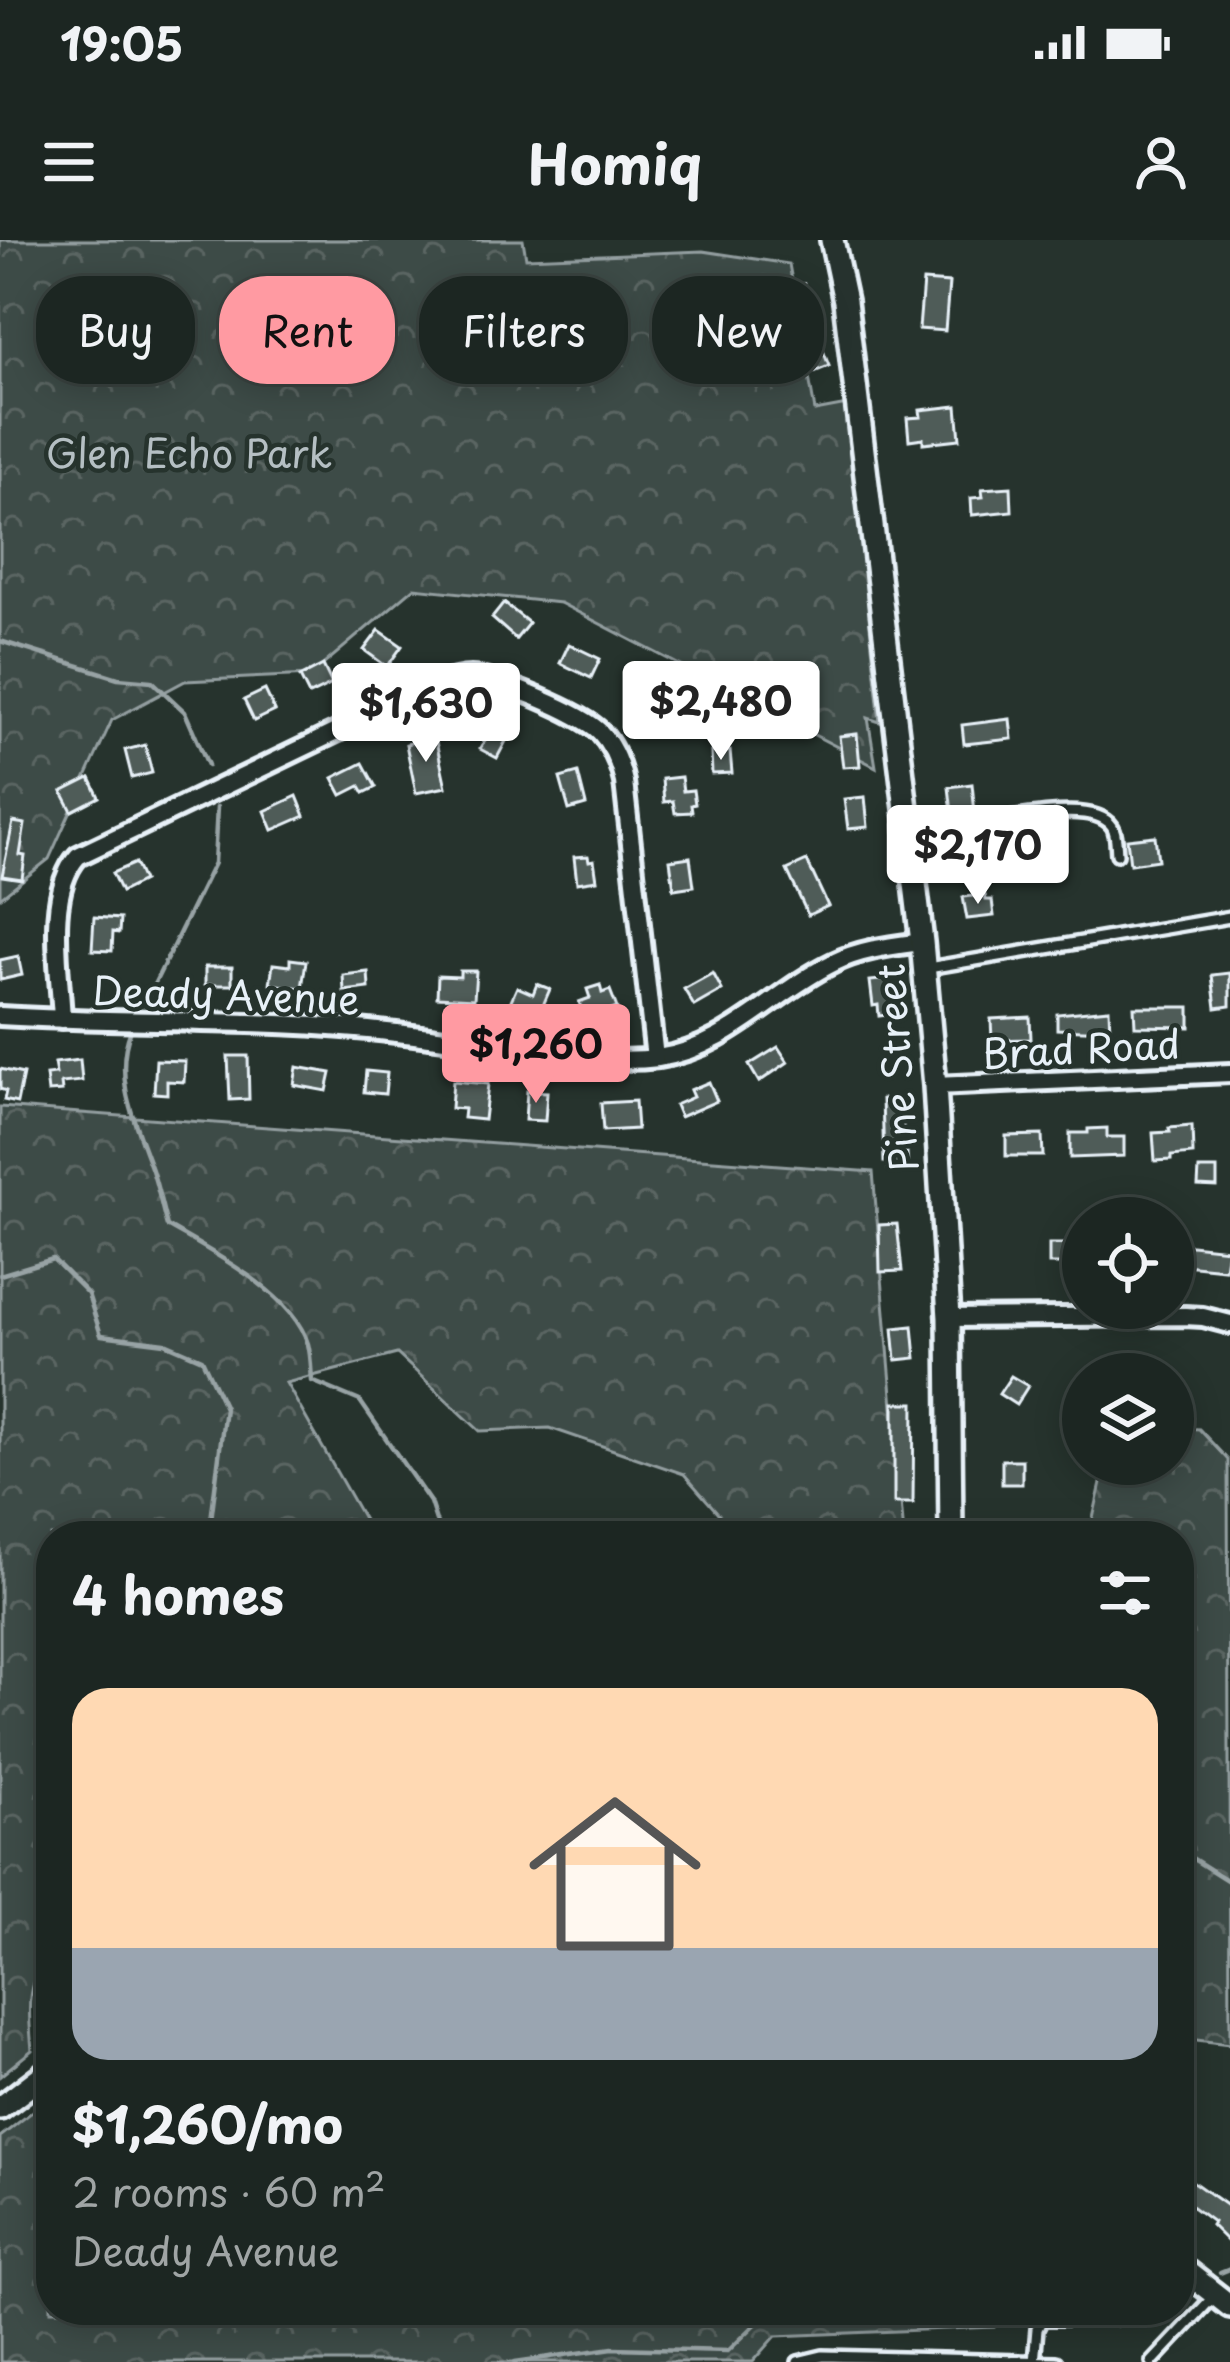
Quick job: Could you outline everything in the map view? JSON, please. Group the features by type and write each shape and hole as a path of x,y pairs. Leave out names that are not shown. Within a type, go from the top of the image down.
{"street":[{"name":"Pine Street","path":"832,240 845,301 922,942 949,1318 951,1521"},
{"path":"62,1019 57,900 64,876 78,856 434,686 469,677 497,682 578,716 598,730 617,758 624,782 656,1058"},
{"name":"Deady Avenue","path":"0,1016 276,1024 580,1058 656,1058 688,1051 729,1033 810,976 856,952 922,942"},
{"name":"Brad Road","path":"935,1087 1230,1073"},
{"path":"949,1318 1185,1316 1230,1324"},
{"path":"0,2108 36,2080"},
{"path":"1194,2278 1223,2300"}],"lane":[{"path":"908,822 1089,814 1110,823 1117,854"},
{"path":"924,969 1230,917"},
{"path":"1152,2362 1223,2300"},
{"path":"1034,2362 1039,2325"},
{"path":"798,2362 823,2356 1056,2362"}],"green space":[{"name":"Glen Echo Park","path":"0,240 523,240 526,258 703,251 789,264 791,276 652,276 652,384 810,384 815,411 847,405 880,722 868,718 876,767 560,603 414,588 311,675 185,681 112,720 49,859 0,898"},
{"path":"0,1107 873,1172 903,1521 725,1521 684,1474 550,1428 480,1431 397,1354 286,1383 364,1521 36,1521 32,2050 0,2076"},
{"path":"1194,1429 1228,1460 1230,2044 1194,2040 1194,1521 1092,1521 1101,1485 1194,1485"},
{"path":"36,2109 36,2325 994,2327 776,2336 753,2362 0,2362 0,2137"}],"building":[{"path":"923,281 949,283 945,331 919,329"},
{"path":"957,406 960,439 909,440 907,418 921,417 920,410"},
{"path":"1011,487 1012,511 972,515 971,498 983,497 982,489"},
{"path":"504,603 529,623 516,639 492,618"},
{"path":"379,630 402,646 387,667 364,650"},
{"path":"569,644 600,659 591,678 560,663"},
{"path":"323,665 332,684 309,695 300,677"},
{"path":"265,690 275,711 254,721 244,700"},
{"path":"643,691 662,717 646,729 627,703"},
{"path":"1010,719 1012,739 964,744 962,725"},
{"path":"490,732 506,741 497,758 480,749"},
{"path":"857,734 860,766 843,767 839,736"},
{"path":"435,737 446,787 416,793 406,744"},
{"path":"145,745 152,773 132,778 125,750"},
{"path":"730,751 732,773 712,774 711,752"},
{"path":"363,763 376,787 364,793 360,786 342,795 333,778"},
{"path":"578,773 586,805 569,810 560,778"},
{"path":"681,777 683,791 693,790 692,812 675,813 673,801 664,802 662,779"},
{"path":"90,778 99,797 72,811 62,792"},
{"path":"972,784 975,813 952,813 949,787"},
{"path":"297,796 305,816 273,830 265,811"},
{"path":"865,797 868,827 848,829 844,799"},
{"path":"13,822 25,824 22,879 2,876"},
{"path":"985,830 994,853 955,859 954,831"},
{"path":"1155,836 1158,860 1130,864 1127,839"},
{"path":"588,856 589,861 594,860 597,880 577,883 574,857"},
{"path":"690,857 694,886 674,889 670,860"},
{"path":"807,861 828,906 808,915 787,870"},
{"path":"135,863 143,881 121,892 112,873"},
{"path":"985,895 992,900 994,916 967,919 963,897"},
{"path":"94,917 120,919 119,933 113,932 112,951 92,950"},
{"path":"18,956 22,975 0,980 0,960"},
{"path":"290,959 306,961 302,988 270,984 273,964 290,966"},
{"path":"205,967 232,967 232,985 205,985"},
{"path":"460,971 476,971 474,999 437,997 438,976 460,977"},
{"path":"368,972 369,988 344,991 343,975"},
{"path":"713,973 722,990 694,1006 684,989"},
{"path":"1230,973 1230,1006 1216,1008 1212,975"},
{"path":"890,979 894,1014 879,1016 870,981"},
{"path":"537,984 550,989 538,1017 509,1005 517,987 533,994"},
{"path":"600,985 602,993 610,990 617,1008 585,1019 579,1002 590,998 587,989"},
{"path":"1134,1007 1190,1007 1190,1027 1135,1026"},
{"path":"1109,1009 1110,1031 1057,1029 1057,1014"},
{"path":"1030,1017 1031,1039 992,1040 991,1019"},
{"path":"778,1047 788,1062 759,1082 749,1065"},
{"path":"228,1056 248,1056 249,1099 230,1100"},
{"path":"80,1060 82,1081 61,1083 62,1091 48,1092 46,1075 56,1074 54,1063"},
{"path":"156,1060 185,1061 184,1082 167,1081 167,1094 154,1093"},
{"path":"297,1067 331,1073 327,1091 294,1085"},
{"path":"0,1069 23,1074 17,1103 4,1100"},
{"path":"366,1071 387,1073 385,1094 364,1092"},
{"path":"453,1081 488,1084 484,1120 463,1118 464,1109 451,1108"},
{"path":"709,1082 717,1101 680,1117 675,1105 693,1097 690,1090"},
{"path":"527,1091 547,1092 545,1121 525,1120"},
{"path":"902,1098 908,1169 888,1170 882,1099"},
{"path":"635,1101 637,1129 603,1131 601,1103"},
{"path":"1192,1126 1193,1154 1155,1161 1153,1133"},
{"path":"1107,1128 1107,1137 1124,1137 1124,1156 1070,1158 1070,1133"},
{"path":"1042,1135 1043,1156 1006,1156 1006,1136"},
{"path":"1199,1169 1217,1169 1217,1187 1198,1186"},
{"path":"897,1224 902,1271 880,1272 879,1225"},
{"path":"1049,1244 1062,1244 1062,1264 1049,1264"},
{"path":"1194,1245 1228,1249 1225,1269 1194,1266"},
{"path":"913,1326 916,1358 896,1360 893,1328"},
{"path":"1011,1376 1028,1386 1016,1405 999,1394"},
{"path":"894,1403 914,1403 913,1503 894,1503"},
{"path":"1002,1460 1022,1460 1022,1484 1002,1484"},
{"path":"1194,2183 1230,2208 1230,2244 1194,2208"}],"waterway":[{"path":"0,641 118,678 152,681 185,712 208,765"},
{"path":"145,1003 214,863 217,807"},
{"path":"131,1030 125,1083 167,1226 248,1275 286,1308 308,1344 312,1381 360,1401 430,1502 436,1521"},
{"path":"0,1275 53,1259 88,1294 101,1335 165,1343 202,1359 225,1408 211,1521"},
{"path":"1194,1859 1230,1882"},
{"path":"1220,2273 1230,2269"},
{"path":"515,2362 613,2348 728,2351 755,2325"}]}
